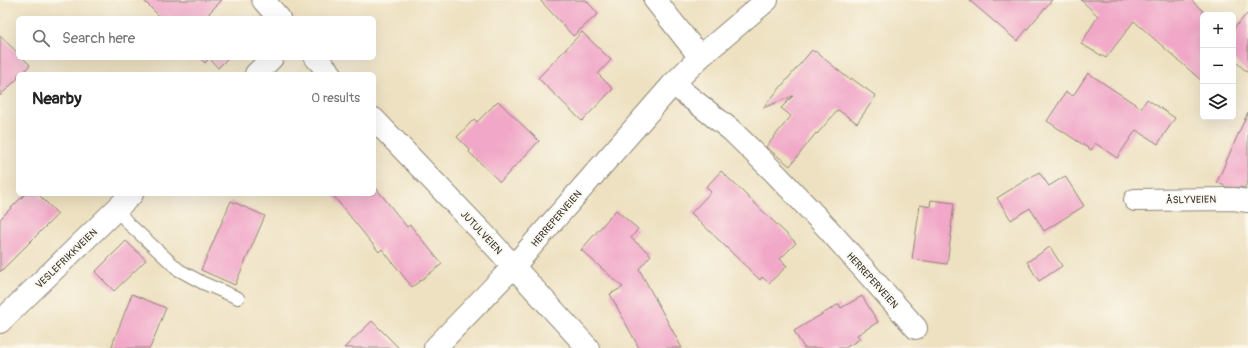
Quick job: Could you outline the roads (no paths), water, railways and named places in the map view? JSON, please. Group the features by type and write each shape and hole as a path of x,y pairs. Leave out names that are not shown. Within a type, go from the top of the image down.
{"street":[{"path":"263,0 277,16"},
{"path":"655,0 700,57"},
{"name":"HERREPERVEIEN","path":"435,348 514,266 673,84 700,57 767,0"},
{"path":"258,72 270,60"},
{"path":"318,60 329,72"},
{"name":"HERREPERVEIEN","path":"673,84 731,130 775,173 829,230 916,328"},
{"name":"JUTULVEIEN","path":"376,121 514,266 588,348"},
{"name":"VESLEFRIKKVEIEN","path":"0,322 130,196"},
{"name":"ÅSLYVEIEN","path":"1135,200 1234,199 1248,201"}],"lane":[{"path":"116,209 129,224 179,270 203,283 238,298"}]}
